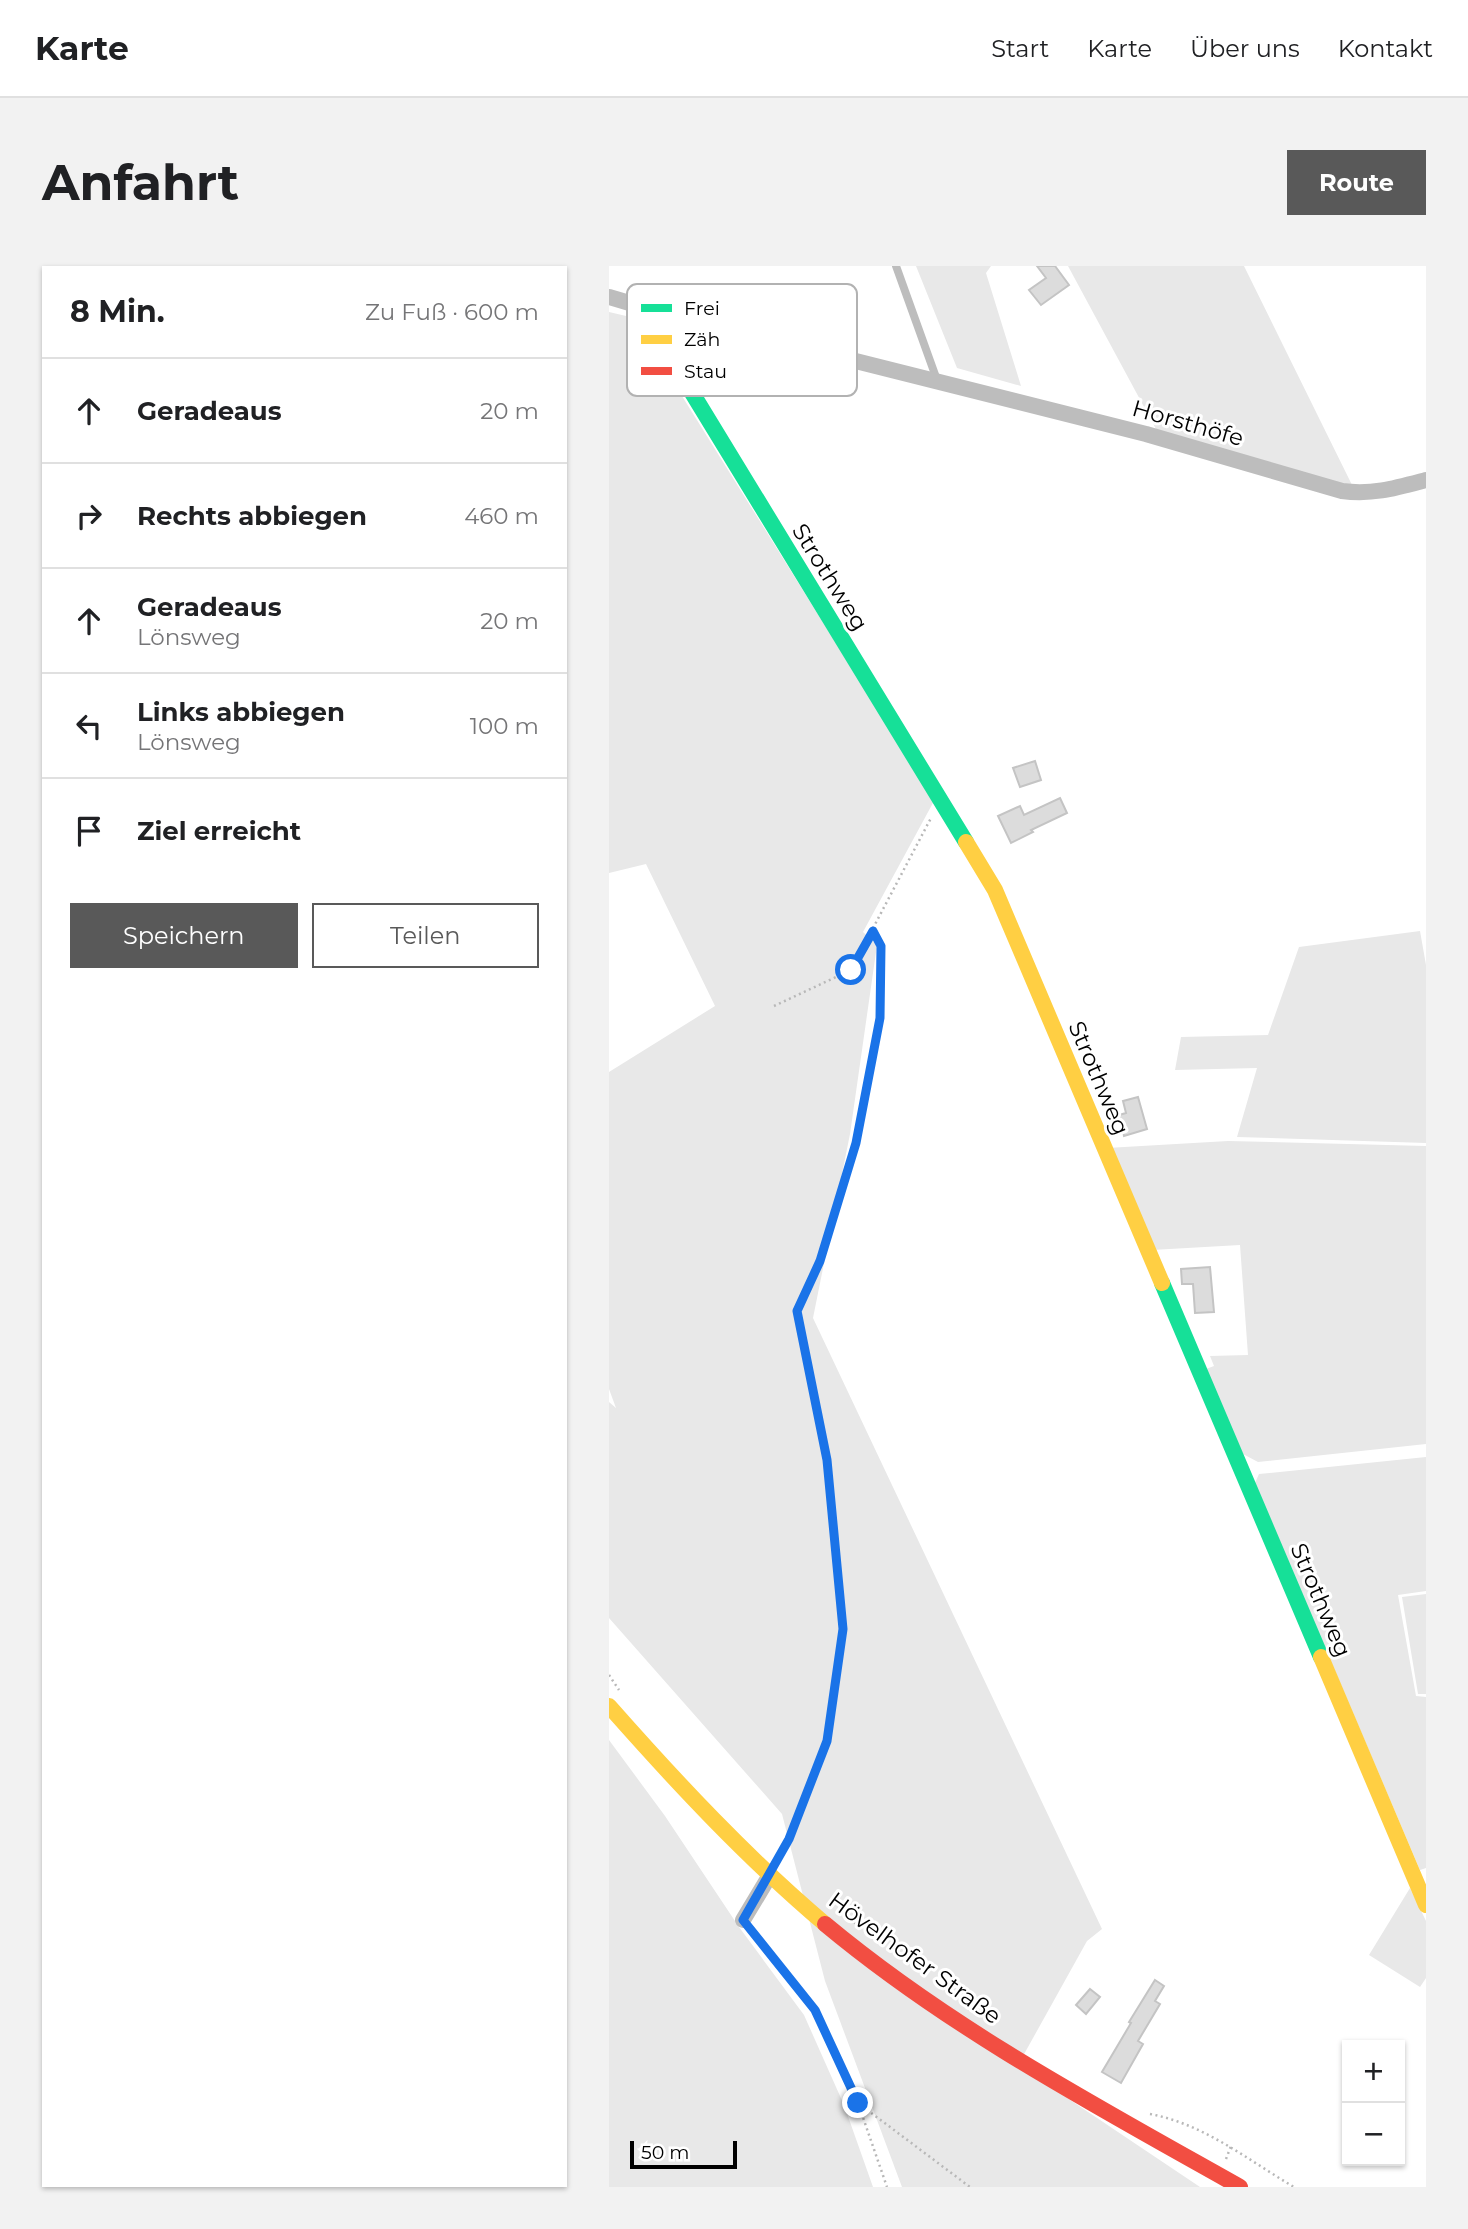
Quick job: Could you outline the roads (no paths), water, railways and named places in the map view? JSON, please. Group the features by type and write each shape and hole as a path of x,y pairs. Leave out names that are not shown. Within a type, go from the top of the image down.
{"street":[{"name":"Horsthöfe","path":"609,297 627,302"},
{"name":"Horsthöfe","path":"857,360 1146,434 1342,491 1363,494 1380,492 1426,480"},
{"name":"Strothweg","path":"693,396 995,890 1426,1905"},
{"name":"Hövelhofer Straße","path":"609,1706 667,1774 770,1875 869,1959 965,2026 1076,2095 1240,2187"},
{"path":"743,1920 770,1875"}],"lane":[{"path":"896,266 937,380"}]}
